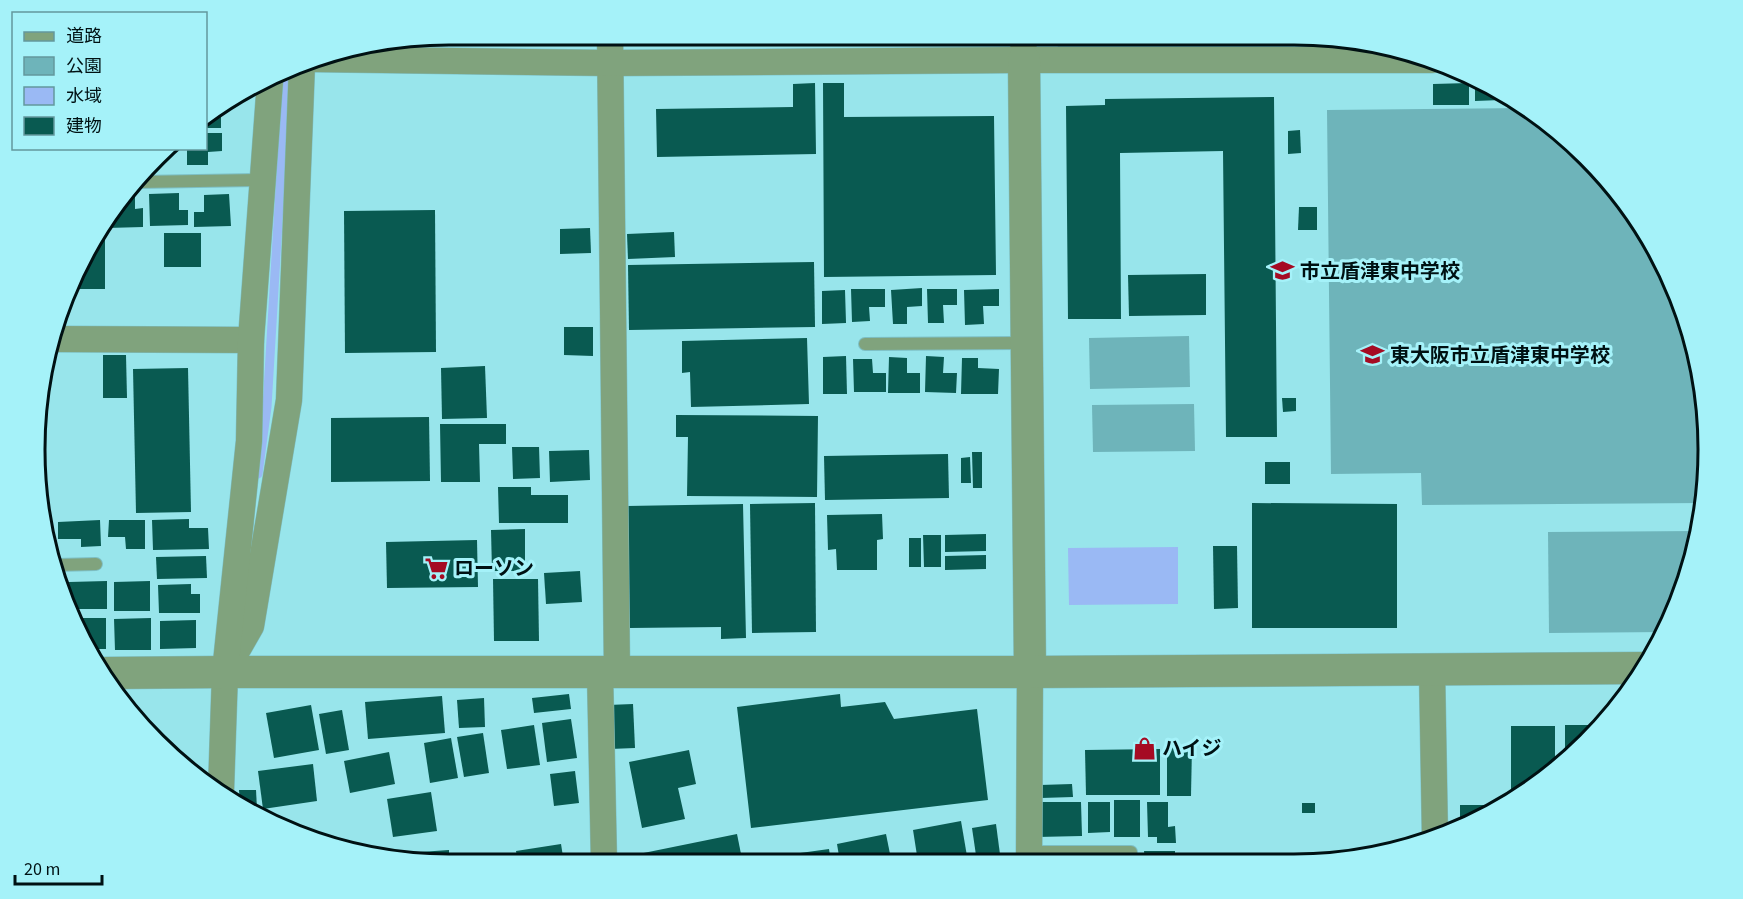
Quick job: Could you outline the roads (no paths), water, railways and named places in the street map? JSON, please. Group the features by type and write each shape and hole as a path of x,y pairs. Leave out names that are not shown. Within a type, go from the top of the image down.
{"street":[{"path":"604,854 609,673 610,45"},
{"path":"1024,47 1030,672 1029,854"},
{"path":"343,59 610,63 1024,47 1398,59"},
{"path":"225,672 251,626 289,400 302,73"},
{"path":"221,783 225,672 249,441 251,340 270,88"},
{"path":"61,339 251,340"},
{"path":"112,673 1030,672 1634,668"},
{"path":"1432,670 1435,828"}],"lane":[{"path":"146,182 263,180"},
{"path":"865,344 1026,343"},
{"path":"62,565 96,564"},
{"path":"1090,854 1131,852"}],"water":[{"path":"1178,547 1178,604 1069,605 1068,548"}],"waterway":[{"path":"258,474 267,407 287,80"}],"place":[{"name":"市立盾津東中学校","path":"1282,271"},
{"name":"東大阪市立盾津東中学校","path":"1372,355"},
{"name":"ローソン","path":"436,568"},
{"name":"ハイジ","path":"1144,748"}]}
